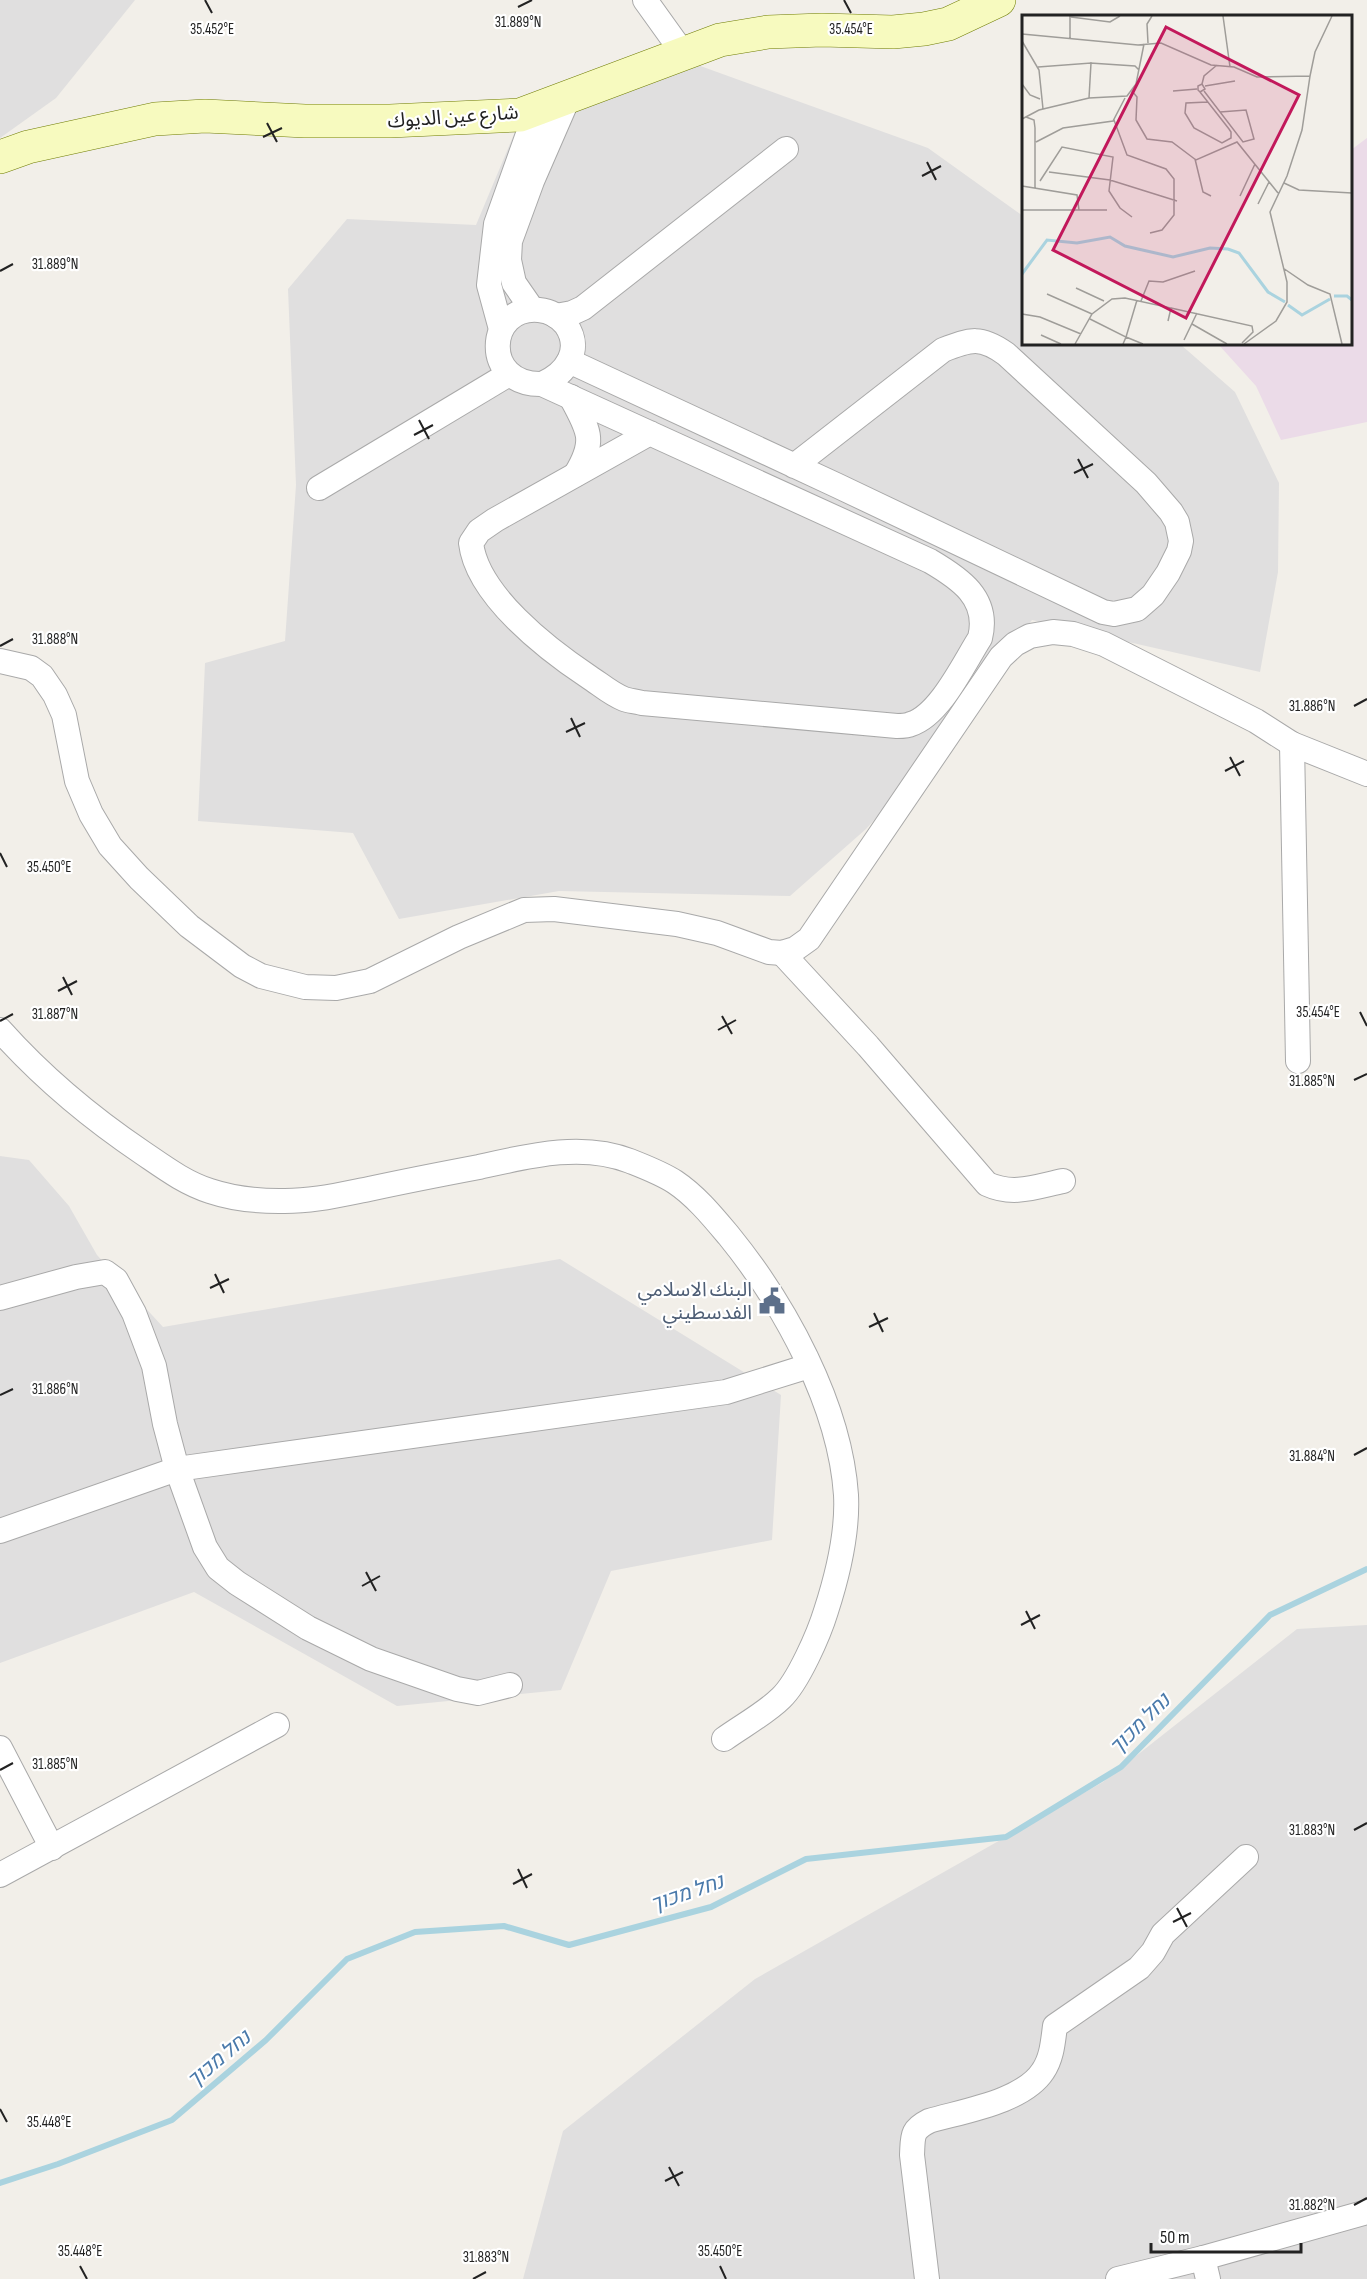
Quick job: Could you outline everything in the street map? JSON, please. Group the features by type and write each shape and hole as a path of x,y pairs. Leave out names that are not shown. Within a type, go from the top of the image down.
{"street":[{"path":"645,0 683,53"},
{"name":"شارع عين الديوك","path":"0,157 28,147 156,119 205,116 390,122 520,115 720,40 768,32 822,30 893,32 924,29 948,24 999,0"},
{"path":"532,309 514,283 510,260 510,241 532,181 569,96"},
{"path":"501,329 489,285 496,224 537,109"},
{"path":"556,316 583,308 786,148"},
{"path":"532,309 545,310 556,316 566,325 571,336 572,349 563,372 542,384 519,381 501,365 497,353 497,341 501,329 514,316 532,309"},
{"path":"569,361 1103,612 1114,614 1137,609 1153,595 1168,573 1181,541 1177,522 1171,512 1146,483 1006,354 991,343 968,340 943,350 794,465"},
{"path":"319,488 509,374"},
{"path":"542,384 650,433 930,561 958,578 972,594 980,612 982,628 980,638 937,705 926,716 912,724 897,726 642,703 623,698 559,657 514,616 481,576 472,557 471,543 479,531 650,433"},
{"path":"571,397 588,431 589,444 586,458 576,474"},
{"path":"0,661 31,668 42,676 55,694 64,715 77,781 91,814 110,846 139,878 189,926 243,966 261,976 305,987 336,988 370,981 468,933 524,910 554,909 677,924 717,933 769,952 782,953 795,949 809,939 1001,657 1014,644 1030,636 1053,632 1063,633 1104,644 1256,721 1292,744 1367,774"},
{"path":"1292,744 1299,1061"},
{"path":"782,953 868,1046 987,1184 1002,1191 1063,1181"},
{"path":"0,1030 79,1107 176,1175 213,1192 282,1202 316,1199 509,1160 569,1151 604,1153 653,1171 675,1182 693,1196 740,1250 766,1286 791,1329 826,1407 844,1474 846,1519 843,1548 820,1630 806,1659 782,1697 724,1738"},
{"path":"0,1298 76,1277 105,1272 116,1280 134,1313 154,1365 165,1424 177,1469 205,1547 218,1568 237,1583 308,1628 372,1659 457,1689 478,1693 510,1684"},
{"path":"0,1531 177,1469 726,1392 809,1366"},
{"path":"0,1875 277,1725"},
{"path":"0,1748 52,1848"},
{"path":"927,2279 912,2155 913,2134 919,2126 1002,2099 1030,2087 1043,2071 1051,2055 1055,2026 1139,1968 1153,1952 1162,1934 1246,1857"},
{"path":"1118,2279 1206,2269 1367,2212"}],"shaded area":[{"path":"0,0 135,0 56,98 0,138"},
{"path":"670,55 928,148 1022,215 1022,345 1181,345 1235,392 1279,483 1278,572 1260,672 1032,620 918,772 866,829 790,896 559,891 399,919 353,833 198,821 205,663 285,641 296,485 288,289 347,219 476,225 517,127"},
{"path":"1367,138 1367,422 1281,440 1256,386 1219,345 1352,345 1352,149"},
{"path":"0,1156 29,1160 69,1206 97,1255 163,1327 560,1259 781,1395 772,1540 611,1571 561,1690 397,1706 194,1592 0,1663"},
{"path":"1367,1625 1367,2279 523,2279 563,2131 755,1979 1103,1782 1297,1629"}],"waterway":[{"name":"נחל מכוך","path":"0,2183 58,2164 172,2120 266,2040 347,1959 415,1932 504,1926 569,1945 711,1907 806,1859 1006,1837 1121,1767 1270,1615 1367,1569"}],"place":[{"name":"البنك الاسلامي الفدسطيني","path":"772,1301"}]}
